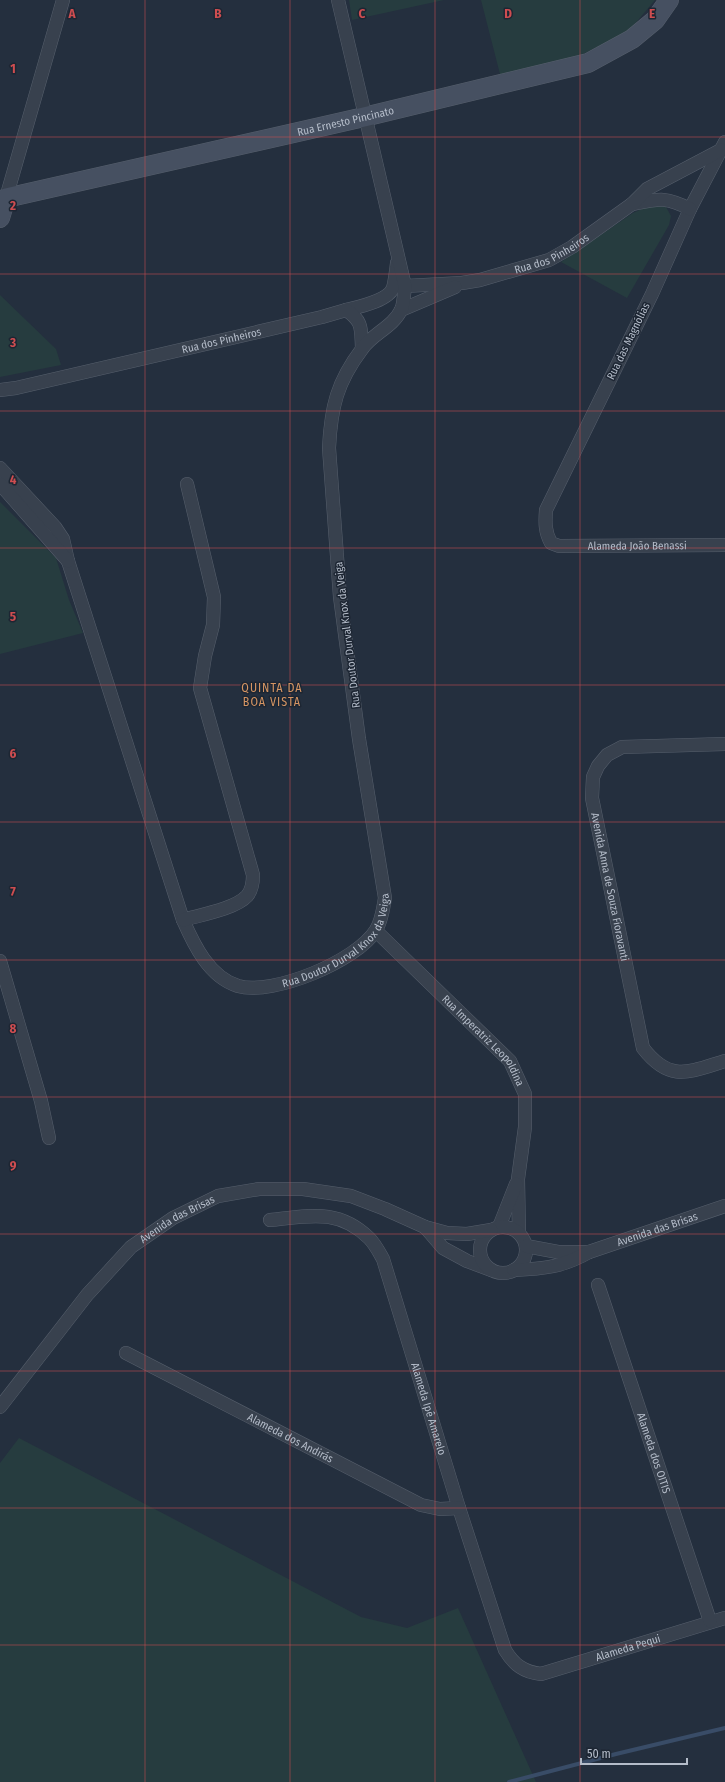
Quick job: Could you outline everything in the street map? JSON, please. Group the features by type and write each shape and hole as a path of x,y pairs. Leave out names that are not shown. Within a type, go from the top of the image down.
{"street":[{"path":"0,218 3,198 63,0"},
{"path":"338,0 364,117 405,286"},
{"name":"Rua Ernesto Pincinato","path":"3,198 364,117 588,63 632,39 655,20 669,0"},
{"name":"Rua dos Pinheiros","path":"401,310 405,286 462,283 480,280 549,260 572,247 632,204 647,189 723,146"},
{"name":"Rua das Magnólias","path":"551,543 546,535 546,510 652,294 690,210 723,146"},
{"name":"Rua dos Pinheiros","path":"632,204 657,199 668,200 690,210"},
{"name":"Rua dos Pinheiros","path":"0,390 47,381 322,317 376,301 389,293 393,288 398,257"},
{"name":"Rua dos Pinheiros","path":"362,348 389,325 401,310 462,283"},
{"path":"346,310 356,317 361,326 362,348"},
{"name":"Rua Doutor Durval Knox da Veiga","path":"0,468 55,527 63,539 68,561 183,920 195,946 208,964 238,986 272,986 323,970 348,956 366,942 376,931 381,920 385,898 360,739 340,597 330,448 330,423 334,402 345,373 362,348"},
{"name":"Rua Doutor Durval Knox da Veiga","path":"0,484 68,561"},
{"path":"183,920 239,902 248,895 252,886 254,875 200,688 205,656 213,625 214,597 187,484"},
{"name":"Alameda João Benassi","path":"551,543 559,546 725,545"},
{"name":"Avenida Anna de Souza Fioravanti","path":"725,744 622,748 607,756 598,766 593,777 592,798 643,1048 650,1058 667,1070 688,1073 725,1061"},
{"name":"Rua Imperatriz Leopoldina","path":"376,931 510,1061 525,1094 525,1127 518,1179 519,1233"},
{"path":"0,961 35,1080 49,1138"},
{"name":"Rua Imperatriz Leopoldina","path":"495,1229 518,1179"},
{"name":"Avenida das Brisas","path":"0,1407 87,1295 131,1247 173,1218 218,1196 259,1189 303,1189 351,1196 425,1227 447,1233 466,1234 495,1229"},
{"name":"Avenida das Brisas","path":"514,1270 542,1270 574,1261 589,1252 725,1206"},
{"name":"Alameda Ipê Amarelo","path":"270,1220 308,1216 330,1216 352,1224 370,1239 379,1252 383,1259 459,1508 505,1650 511,1660 519,1668 530,1673"},
{"name":"Avenida das Brisas","path":"425,1227 444,1248 467,1261 493,1270"},
{"path":"495,1229 513,1229 519,1233 526,1246 524,1259 514,1270 507,1272 493,1270 484,1262 480,1251 481,1243 485,1236 495,1229"},
{"name":"Avenida das Brisas","path":"526,1246 558,1252 589,1252"},
{"name":"Alameda dos OITIS","path":"598,1285 710,1621"},
{"name":"Alameda dos Andirás","path":"126,1353 421,1505 440,1509 459,1508"},
{"name":"Alameda Pequi","path":"530,1673 541,1674 710,1621 725,1618"}],"green space":[{"path":"349,0 444,0 352,20"},
{"path":"481,0 655,0 628,32 583,54 501,78"},
{"path":"655,203 666,207 671,216 669,225 627,298 561,262 633,213"},
{"path":"0,295 56,349 61,365 0,377"},
{"path":"0,502 56,558 69,600 83,633 0,654"},
{"path":"19,1438 361,1617 407,1628 458,1608 536,1782 0,1782 0,1463"}],"waterway":[{"path":"509,1782 616,1754 725,1728"}],"district":[{"name":"QUINTA DA BOA VISTA","path":"272,695"}]}
